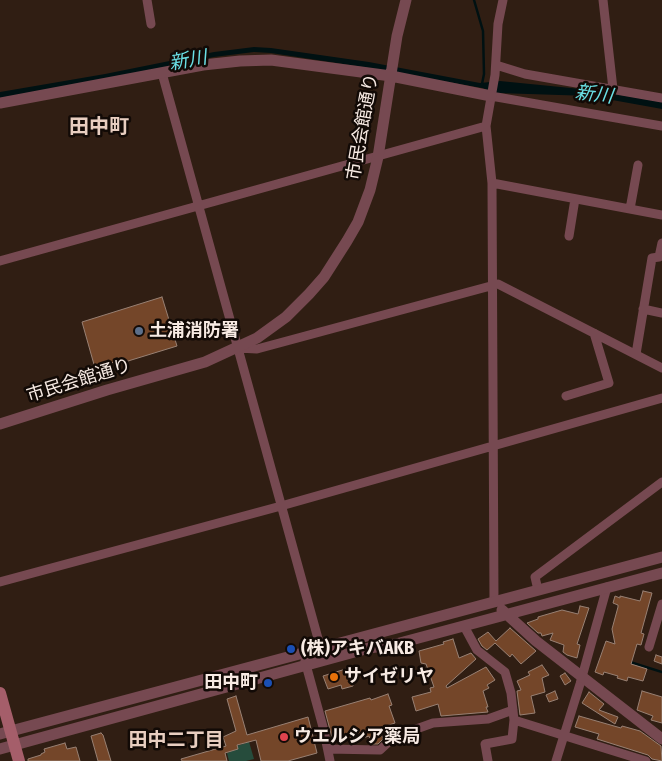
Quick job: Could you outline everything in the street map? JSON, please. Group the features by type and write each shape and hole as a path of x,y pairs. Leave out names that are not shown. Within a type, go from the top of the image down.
{"main road":[{"path":"0,692 5,732 14,745 19,761"}],"street":[{"path":"147,0 151,24"},
{"name":"市民会館通り","path":"0,424 204,362 257,338 286,317 324,277 358,222 370,190 378,157 397,36 406,0"},
{"path":"503,0 498,24 495,70 486,126 492,183 494,602 536,641 662,740"},
{"path":"603,0 613,89"},
{"path":"0,103 240,60 270,60 391,76 662,126"},
{"path":"495,70 662,98"},
{"path":"162,73 324,660"},
{"path":"0,261 486,126"},
{"path":"630,209 638,165"},
{"path":"492,183 662,215"},
{"path":"568,236 575,199"},
{"path":"636,354 652,258 659,257 662,243"},
{"path":"238,348 257,349 492,284 498,284 662,368"},
{"path":"643,310 662,313"},
{"path":"566,396 609,383 594,333"},
{"path":"0,582 281,506 662,398"},
{"path":"538,590 535,577 662,482"},
{"path":"5,732 662,557"},
{"path":"0,749 369,648 396,644 662,573"},
{"path":"556,761 607,587"},
{"path":"649,647 662,604"},
{"path":"464,626 477,650 505,672 511,693 514,720 512,739 485,744 488,761"},
{"path":"302,654 324,727 330,761"},
{"path":"328,749 380,750 394,737 433,723 488,718 513,710"},
{"path":"514,720 646,761"}],"green space":[{"path":"245,728 254,759 229,761 227,753 230,752 230,748 246,743 242,729"}],"water":[{"name":"新川","path":"254,47 369,62 480,83 500,81 591,90 662,102 662,109 590,96 497,93 482,88 363,67 254,52 214,57 106,80 0,98 0,92 105,74 214,52"}],"building":[{"name":"土浦消防署","path":"162,297 177,346 115,365 114,362 95,368 82,322"},
{"path":"643,591 652,593 641,633 644,634 641,645 637,644 631,664 647,669 643,681 628,677 627,681 604,672 603,675 595,672 606,641 615,644 612,629 618,605 613,603 615,596 640,601"},
{"path":"580,606 589,608 577,644 580,645 577,658 563,652 564,645 550,640 553,633 542,636 541,633 538,633 527,623 538,619 538,617 562,610 578,614"},
{"path":"510,628 536,651 521,664 512,654 510,657 495,643 487,650 478,639 488,632 496,641"},
{"path":"453,639 459,658 471,653 476,659 446,686 447,688 486,667 495,680 487,685 489,688 483,691 488,712 441,716 438,704 416,711 412,697 431,692 430,688 434,687 426,664 421,663 419,651 444,644 443,642"},
{"path":"656,655 662,657 662,664 654,661"},
{"path":"542,665 549,675 542,678 545,692 531,696 535,713 520,715 517,691 521,690 517,681 530,675 528,672"},
{"path":"349,668 353,686 342,689 341,685 328,689 323,676"},
{"path":"565,673 571,681 565,685 560,676"},
{"path":"555,691 558,699 549,702 546,695"},
{"path":"642,691 662,697 662,723 651,720 653,716 637,710"},
{"path":"589,692 604,704 599,710 618,717 615,724 582,703"},
{"path":"388,694 392,705 389,706 395,723 380,728 383,739 378,744 372,744 369,736 350,742 349,738 333,741 325,711"},
{"path":"236,696 247,735 308,717 317,753 288,761 261,761 256,740 237,745 238,749 225,753 227,761 182,761 181,759 226,746 223,737 236,731 227,699"},
{"path":"579,716 621,728 622,726 640,731 661,746 662,761 597,739 599,734 575,727"},
{"path":"101,733 111,761 98,761 91,736"},
{"path":"65,743 67,749 76,747 80,761 28,761 28,759 45,752 44,749"}],"waterway":[{"path":"474,0 483,31 484,74 482,84"},
{"path":"630,662 662,672"}],"place":[{"name":"土浦消防署","path":"139,331"},
{"name":"(株)アキバAKB","path":"291,649"},
{"name":"サイゼリヤ","path":"334,677"},
{"name":"田中町","path":"268,683"},
{"name":"ウエルシア薬局","path":"284,737"}],"district":[{"name":"田中町","path":"99,127"},
{"name":"田中二丁目","path":"176,741"}]}
